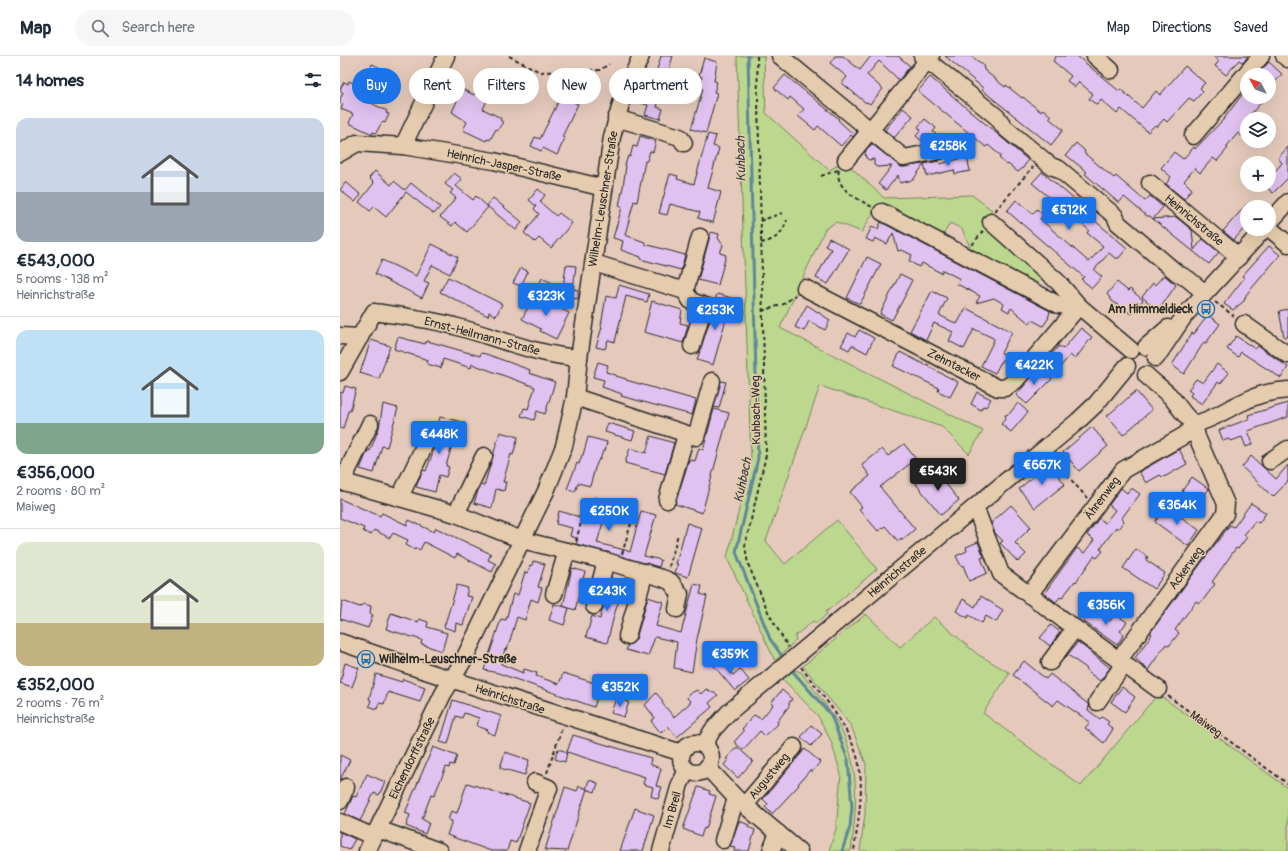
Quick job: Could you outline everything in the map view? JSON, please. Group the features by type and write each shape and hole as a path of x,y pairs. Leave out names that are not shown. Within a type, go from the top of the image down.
{"street":[{"path":"403,146 446,56"},
{"name":"Wilhelm-Leuschner-Straße","path":"452,680 463,661 546,491 564,446 575,397 579,358 616,118 641,56"},
{"path":"780,56 904,158 939,152"},
{"path":"1095,56 1111,70"},
{"path":"1193,136 1262,56"},
{"path":"1284,56 1288,59"},
{"path":"843,165 927,58 997,117 1005,128 1050,166 1059,169 1116,216 1118,223 1177,273 1188,279 1205,293"},
{"path":"616,118 680,137 684,143"},
{"name":"Heinrich-Jasper-Straße","path":"340,153 357,143 403,146 494,160 604,188"},
{"name":"Heinrichstraße","path":"1150,183 1238,258"},
{"path":"1276,215 1288,202"},
{"path":"882,212 1059,305 1079,306"},
{"path":"991,222 1058,282 1079,306 1142,363 1156,386 1169,396 1184,416 1194,424 1208,421 1242,402 1269,392 1288,390"},
{"path":"1276,234 1288,244"},
{"name":"Heinrichstraße","path":"704,745 712,731 728,713 793,657 1044,450 1142,363 1175,322 1185,316 1258,236"},
{"path":"685,291 700,237"},
{"path":"594,263 685,291 691,301 708,307 701,316 692,346"},
{"path":"1045,298 1058,282"},
{"name":"Zehntacker","path":"805,288 998,388 1005,388 1015,381 1079,306"},
{"name":"Ernst-Heilmann-Straße","path":"357,341 374,312 457,326 557,356 579,358"},
{"path":"1244,324 1288,355"},
{"path":"340,336 357,341 340,372"},
{"path":"575,397 686,435 696,437 712,381"},
{"path":"370,424 341,482 400,497 456,514 522,540 645,572 668,581 680,594 677,609"},
{"name":"Ährenweg","path":"1029,595 1123,470 1184,435 1194,424"},
{"name":"Ackerweg","path":"1122,662 1225,514 1226,504 1197,437 1194,424"},
{"path":"668,500 686,435"},
{"path":"400,497 427,440"},
{"path":"1270,461 1288,449"},
{"path":"456,514 484,456"},
{"path":"975,507 1001,574 1158,688"},
{"path":"554,594 570,552"},
{"path":"594,606 612,563"},
{"path":"627,636 645,572"},
{"path":"1050,662 1075,628"},
{"name":"Heinrichstraße","path":"340,642 452,680 682,753"},
{"path":"1097,702 1122,662"},
{"name":"Eichendorffstraße","path":"373,839 452,680"},
{"path":"699,743 704,745 710,755 708,767 700,772 691,772 687,770 681,761 682,753 688,745 699,743"},
{"name":"Augustweg","path":"723,840 740,801 794,747"},
{"name":"Augustweg","path":"708,767 740,801 799,851"},
{"name":"Im Breil","path":"661,851 680,784 687,770"},
{"path":"527,851 549,788 539,784"},
{"path":"340,822 373,839 438,851"},
{"path":"771,851 778,833"}],"path":[{"path":"509,56 540,72 600,70 609,64"},
{"name":"Kuhbach-Weg","path":"757,56 760,243 766,455 763,475 747,538 746,551 748,564 769,614 793,657 841,722 856,754 860,779 859,810 854,851"},
{"path":"1014,189 1041,158"},
{"path":"822,176 843,165"},
{"path":"843,165 838,177 844,188 882,212"},
{"path":"760,221 782,213"},
{"path":"760,243 772,241 777,237 787,220"},
{"path":"762,311 784,304 805,288"},
{"path":"1205,293 1244,324"},
{"path":"1044,450 1095,507"},
{"path":"570,552 585,508"},
{"path":"612,563 632,520"},
{"path":"668,581 678,534"},
{"name":"Maiweg","path":"1158,688 1288,784"},
{"path":"539,784 566,717"}],"green space":[{"path":"737,56 764,56 766,113 829,170 835,167 842,159 884,198 972,195 992,210 983,223 1044,275 1034,287 974,256 962,229 950,223 942,237 911,232 874,211 862,232 836,222 825,229 780,328 983,431 969,454 942,427 820,386 766,541 785,564 837,520 877,569 826,612 827,614 817,623 813,621 795,636 796,640 775,661 727,558 751,461"},
{"path":"866,614 900,647 934,617 977,654 1010,673 983,713 1081,786 1158,694 1288,788 1288,851 860,851 865,814 866,764 851,726 803,666"},
{"path":"794,670 801,672 829,709 845,737 854,769 856,801 851,851 829,851 836,829 841,774 831,741 818,716 783,679"}],"building":[{"path":"661,56 673,56 669,68 657,68"},
{"path":"835,56 843,56 860,70 871,56 898,56 910,66 899,80 879,61 867,75 883,89 870,104 867,102 866,103 842,83 847,77 830,63"},
{"path":"945,56 971,56 983,65 984,70 1005,87 1006,85 1041,112 1043,109 1051,116 1049,118 1063,130 1051,145 982,90 983,88"},
{"path":"1056,56 1077,56 1142,108 1156,91 1160,95 1185,66 1205,83 1200,88 1203,91 1194,101 1189,98 1167,122 1164,119 1157,127 1155,125 1148,132 1121,109 1117,114 1101,100 1097,105 1089,99 1093,94 1079,82 1075,87 1067,81 1071,76 1053,61"},
{"path":"1213,56 1248,56 1243,63 1239,60 1226,75 1215,66 1219,61"},
{"path":"704,58 717,62 714,81 717,82 714,92 717,93 706,133 691,129 698,104 702,104 703,89 701,68"},
{"path":"1269,62 1276,68 1263,68"},
{"path":"372,64 381,68 370,68"},
{"path":"1276,68 1282,74 1276,81"},
{"path":"785,75 839,119 838,120 852,133 855,130 857,132 853,137 851,135 841,146 818,126 815,130 798,116 804,109 790,97 788,100 774,88"},
{"path":"930,77 1028,160 1023,168 1018,172 1008,164 1007,165 999,158 1001,156 988,145 986,147 918,91"},
{"path":"349,81 352,82 352,104 373,104 387,111 386,113 389,114 385,123 382,122 376,133 373,132 372,134 349,123 353,114 341,109 343,104 340,103 340,99 343,93 340,89 344,82 348,84"},
{"path":"465,90 473,94 473,104 485,104 483,109 501,118 500,120 503,122 498,130 496,129 490,140 487,139 486,141 463,130 467,122 452,112 456,104 465,104"},
{"path":"1240,97 1240,104 1260,104 1253,112 1240,112 1240,135 1238,133 1217,161 1213,158 1200,173 1195,168 1184,181 1192,189 1184,199 1166,184 1171,177 1161,168 1174,152 1183,159 1194,147 1195,149 1223,120"},
{"path":"557,104 578,104 562,137 565,138 557,155 543,148 541,151 531,146 535,137 540,139"},
{"path":"644,104 658,104 657,107 663,109 660,119 645,115 648,105"},
{"path":"903,108 913,116 894,138 885,130"},
{"path":"925,119 936,128 933,132 936,134 926,144 916,136 921,130 918,127"},
{"path":"708,134 716,136 713,146 719,148 708,188 721,192 713,223 698,218 700,212 670,204 667,215 659,213 670,174 678,176 677,179 694,184"},
{"path":"640,136 656,141 653,152 650,151 647,161 645,161 637,202 634,201 625,235 645,242 645,244 685,255 681,270 640,259 641,257 621,250 623,241 613,238 622,207 619,206 623,187 625,165 628,156 630,157 633,146 637,147"},
{"path":"1076,143 1085,151 1084,153 1114,178 1116,176 1145,201 1150,196 1163,207 1153,219 1150,216 1147,216 1124,197 1119,203 1085,174 1087,172 1066,155"},
{"path":"872,144 901,167 924,164 913,180 900,183 898,175 886,190 878,184 892,166 877,167 874,165 874,159 869,160 866,158 865,152"},
{"path":"1288,147 1288,178 1276,190 1276,170 1282,163 1278,158"},
{"path":"967,157 970,171 955,174 954,170 927,176 924,164 939,161 940,164"},
{"path":"375,171 391,185 394,181 405,190 411,183 440,207 434,214 406,192 386,217 374,207 370,211 359,202 374,183 369,178"},
{"path":"1042,172 1089,212 1087,214 1127,248 1119,258 1115,258 1109,253 1094,270 1102,277 1092,288 1081,279 1084,277 1007,211 1016,200 1033,214 1037,209 1043,215 1040,219 1089,262 1103,246 1087,233 1089,230 1032,183"},
{"path":"454,173 462,179 456,186 473,200 476,196 488,207 467,232 455,222 452,226 440,217 456,198 450,193 453,190 445,184"},
{"path":"346,182 361,195 355,202 340,190"},
{"path":"538,189 545,195 540,202 556,216 559,213 572,223 551,248 539,238 535,242 524,233 539,214 534,209 536,206 529,200"},
{"path":"493,198 522,222 516,230 487,206"},
{"path":"1240,212 1240,233 1234,240 1223,231"},
{"path":"1176,217 1192,230 1194,250 1203,239 1219,252 1209,264 1153,219"},
{"path":"881,222 1050,311 1048,319 1043,326 1032,320 1030,324 1011,308 1009,312 1002,308 1004,304 994,298 976,303 980,296 957,284 960,279 943,270 941,273 922,263 919,267 909,261 912,255 902,250 898,251 893,233 887,244 875,238 873,242 866,239 872,226 878,229"},
{"path":"711,232 719,234 718,238 723,245 720,253 726,255 718,285 698,280"},
{"path":"829,238 849,249 828,284 816,278 831,249 825,246"},
{"path":"432,244 458,257 450,274 432,265 424,281 429,283 422,298 375,274 382,260 416,276"},
{"path":"1269,246 1280,255 1246,295 1244,301 1233,310 1224,304 1244,278 1242,276"},
{"path":"867,257 881,264 860,304 847,298"},
{"path":"566,265 576,266 573,289 578,290 578,299 535,293 542,278 563,288"},
{"path":"521,268 528,271 521,286 513,283"},
{"path":"900,274 912,280 892,320 880,314"},
{"path":"1164,275 1176,285 1163,304 1156,309 1142,297 1153,283 1155,285"},
{"path":"448,277 502,304 496,316 489,312 488,316 440,292"},
{"path":"1117,282 1128,291 1130,289 1143,300 1131,314 1112,301 1107,294"},
{"path":"619,285 649,294 647,302 626,296 615,342 608,340 605,349 596,347 602,327 606,296 616,298"},
{"path":"932,291 947,298 939,315 957,324 966,308 1012,332 1001,353 1010,357 1002,360 995,373 981,366 994,340 993,338 974,329 964,349 949,341 953,332 934,323 926,340 910,331"},
{"path":"717,294 732,298 713,365 697,360 710,320 717,309 715,301"},
{"path":"534,295 569,313 556,339 540,331 541,329 522,319"},
{"path":"652,301 682,310 680,323 688,325 683,343 644,332"},
{"path":"807,305 830,320 825,330 809,321 804,331 795,327"},
{"path":"1288,309 1288,336 1284,337 1279,311"},
{"path":"1208,315 1220,324 1206,343 1204,342 1184,374 1172,365 1192,333 1194,334"},
{"path":"1081,328 1092,337 1075,359 1070,355 1061,366 1050,356 1059,346 1063,349"},
{"path":"859,330 874,338 867,353 852,345 849,350 841,346 848,333 855,337"},
{"path":"1236,336 1255,349 1258,346 1288,367 1281,378 1241,352 1238,357 1227,349"},
{"path":"398,337 425,344 426,341 431,342 480,356 481,353 486,354 530,370 529,373 555,382 545,414 537,411 534,420 521,416 524,408 528,409 535,387 472,364 471,368 443,359 441,368 427,364 428,360 394,349"},
{"path":"371,340 390,346 379,379 360,373"},
{"path":"900,352 925,365 928,364 929,367 958,382 950,397 938,391 939,388 893,366"},
{"path":"598,362 608,365 606,372 626,380 696,400 692,415 621,396 622,394 602,387 604,380 593,377"},
{"path":"1217,364 1229,373 1220,384 1218,382 1202,404 1190,396 1192,393 1188,390 1196,379 1203,383"},
{"path":"1039,369 1052,379 1027,404 1016,395"},
{"path":"721,381 726,382 719,408 714,407"},
{"path":"345,386 356,389 343,429 340,428 340,392 343,393"},
{"path":"1136,391 1152,410 1123,435 1107,416"},
{"path":"977,392 991,399 986,407 983,406 981,410 971,404"},
{"path":"1018,403 1028,412 1011,432 1001,424 1006,418 1005,415 1009,414"},
{"path":"1288,403 1288,417 1248,431 1253,444 1246,447 1242,437 1231,441 1228,439 1223,441 1219,430 1249,419 1248,415"},
{"path":"383,404 398,408 387,447 382,446 374,473 360,469 368,450 370,451 379,428"},
{"path":"714,409 729,413 702,513 675,504 689,460 695,461 699,448 703,450"},
{"path":"440,417 459,421 446,466 449,467 446,477 439,475 435,492 416,487 423,470 426,471 436,444 435,436"},
{"path":"608,423 635,431 632,440 605,432"},
{"path":"1092,427 1108,446 1079,471 1063,452"},
{"path":"500,432 518,437 513,455 511,454 503,482 506,482 504,491 496,489 492,508 474,503 480,485 484,486"},
{"path":"651,436 674,443 665,474 625,463 630,448 646,453"},
{"path":"588,437 607,442 605,451 603,451 595,468 590,486 578,483 575,492 567,489 577,463 579,464 583,455"},
{"path":"904,444 916,459 880,487 915,529 902,540 901,538 898,541 885,526 878,531 859,509 862,507 850,492 870,476 862,465 882,449 888,456"},
{"path":"1179,449 1187,464 1166,476 1162,477 1160,475 1146,483 1139,472"},
{"path":"1251,456 1276,479 1288,465 1288,481 1273,497 1242,467"},
{"path":"1048,464 1065,484 1035,508 1019,489"},
{"path":"934,469 959,500 941,515 916,484"},
{"path":"1192,477 1209,489 1199,503 1182,491"},
{"path":"1121,488 1127,493 1130,489 1133,489 1140,494 1121,519 1124,521 1118,529 1116,527 1100,549 1103,551 1097,558 1094,556 1076,582 1075,581 1062,598 1060,597 1056,602 1045,594 1048,588 1077,548 1084,553 1094,540 1087,535 1099,518 1105,523 1115,510 1109,505"},
{"path":"594,497 609,502 597,543 630,552 641,511 656,515 644,556 661,560 659,567 576,544 578,539 570,536 572,528 556,524 559,511 587,519"},
{"path":"340,499 380,516 382,513 407,525 409,520 434,532 436,528 491,554 488,560 496,564 492,572 457,554 455,558 424,542 420,550 416,548 415,550 406,545 408,540 393,533 390,538 374,530 371,535 363,531 364,528 340,518"},
{"path":"1251,503 1266,513 1259,523 1255,521 1244,535 1247,537 1238,549 1236,548 1212,582 1215,584 1204,599 1199,603 1196,601 1175,630 1179,633 1169,646 1166,644 1148,670 1135,658 1152,634 1150,633 1230,525 1234,527"},
{"path":"1011,505 1031,527 1015,543 1026,554 1018,562 1000,543 1003,541 995,533 991,523"},
{"path":"1166,506 1199,530 1188,546 1155,522"},
{"path":"687,523 702,528 688,577 675,573"},
{"path":"978,542 984,557 981,558 987,573 969,581 963,565 961,566 956,556 967,551 966,547"},
{"path":"1136,549 1148,557 1146,560 1165,573 1154,589 1123,568"},
{"path":"533,561 545,564 538,587 542,588 538,602 531,599 525,620 517,617 501,664 523,673 524,669 537,673 536,676 559,684 563,673 601,685 594,707 498,673 484,670 501,619 506,620 513,594 518,595 525,572 528,573 530,565 532,566"},
{"path":"572,568 585,572 582,582 586,583 584,592 580,591 575,610 563,606"},
{"path":"611,578 630,584 627,594 622,593 616,608 607,643 586,637 592,616 600,619"},
{"path":"694,584 702,586 700,594 707,596 697,639 692,672 674,668 677,642 655,637 648,656 626,650 628,645 633,643 636,639 648,597 663,602 656,626 681,633"},
{"path":"457,585 468,588 466,596 472,597 463,625 456,623 455,631 444,627"},
{"path":"981,596 1003,610 996,622 986,616 982,623 969,615 968,618 956,611 963,599 975,607"},
{"path":"342,601 360,607 363,604 371,606 370,614 373,615 368,628 340,619"},
{"path":"554,604 569,608 564,625 549,620"},
{"path":"1093,608 1110,621 1115,614 1127,622 1120,631 1124,634 1117,645 1083,621"},
{"path":"391,613 418,622 419,619 428,622 427,627 447,633 442,651 421,644 422,640 386,629"},
{"path":"1051,625 1060,632 1050,646 1040,638"},
{"path":"1078,642 1110,668 1100,681 1088,672 1086,668 1068,655 1065,658"},
{"path":"716,656 733,675 740,669 749,680 735,691 710,661"},
{"path":"1024,661 1046,679 1050,674 1088,704 1088,710 1100,719 1102,717 1109,722 1107,724 1113,729 1104,743 1085,728 1090,722 1058,700 1053,706 1013,675"},
{"path":"345,663 359,668 352,687 340,683"},
{"path":"376,674 402,682 403,679 425,687 420,702 388,692 384,704 379,703 377,709 369,706 371,700 369,699"},
{"path":"1122,687 1135,697 1125,712 1111,702"},
{"path":"706,689 718,695 709,703 712,707 677,737 668,726 661,733 651,721 655,718 645,705 656,693 674,717 691,702 687,698 689,694 697,690 701,694"},
{"path":"782,690 792,699 789,706 777,722 778,724 765,736 760,731 743,750 734,742 744,731 742,729 754,715 761,719 773,705 771,703"},
{"path":"616,698 629,702 624,717 611,713"},
{"path":"453,700 501,716 495,735 487,732 488,730 477,726 479,718 464,713 462,718 456,716 448,744 440,742"},
{"path":"811,725 822,734 811,746 801,737"},
{"path":"573,735 651,758 650,764 661,769 656,786 662,787 658,799 651,796 653,787 643,784 645,777 567,752"},
{"path":"433,747 457,756 454,765 450,764 449,768 446,767 434,796 431,795 422,819 429,823 425,834 406,826 410,815 405,813"},
{"path":"737,747 753,761 738,778 724,765 728,760 726,759"},
{"path":"558,749 567,752 565,762 555,759"},
{"path":"805,749 820,762 812,772 810,770 798,784 799,785 772,814 765,807 768,804 763,799"},
{"path":"505,752 529,760 525,775 500,768"},
{"path":"340,755 350,760 340,780"},
{"path":"367,774 385,782 379,795 374,793 360,821 345,814 353,796 356,797"},
{"path":"589,780 598,783 595,792 586,789"},
{"path":"467,783 530,803 516,843 510,841 507,851 491,851 447,835 452,821 448,820 451,811 457,813"},
{"path":"579,786 587,789 567,851 545,850 565,787 577,791"},
{"path":"698,787 710,791 709,794 716,796 706,829 704,828 701,836 683,829"},
{"path":"635,808 654,815 643,851 620,851"},
{"path":"739,821 749,825 748,827 755,830 749,851 734,851 735,847 730,846"},
{"path":"340,832 355,839 349,850 340,846"}],"waterway":[{"name":"Kuhbach","path":"748,56 758,458 736,552 770,639 784,659"},
{"name":"Kuhbach","path":"789,667 831,715 848,760 852,807 850,827 842,851"}],"place":[{"name":"Am Himmeldieck","path":"1206,309"},
{"name":"Wilhelm-Leuschner-Straße","path":"366,659"}]}
